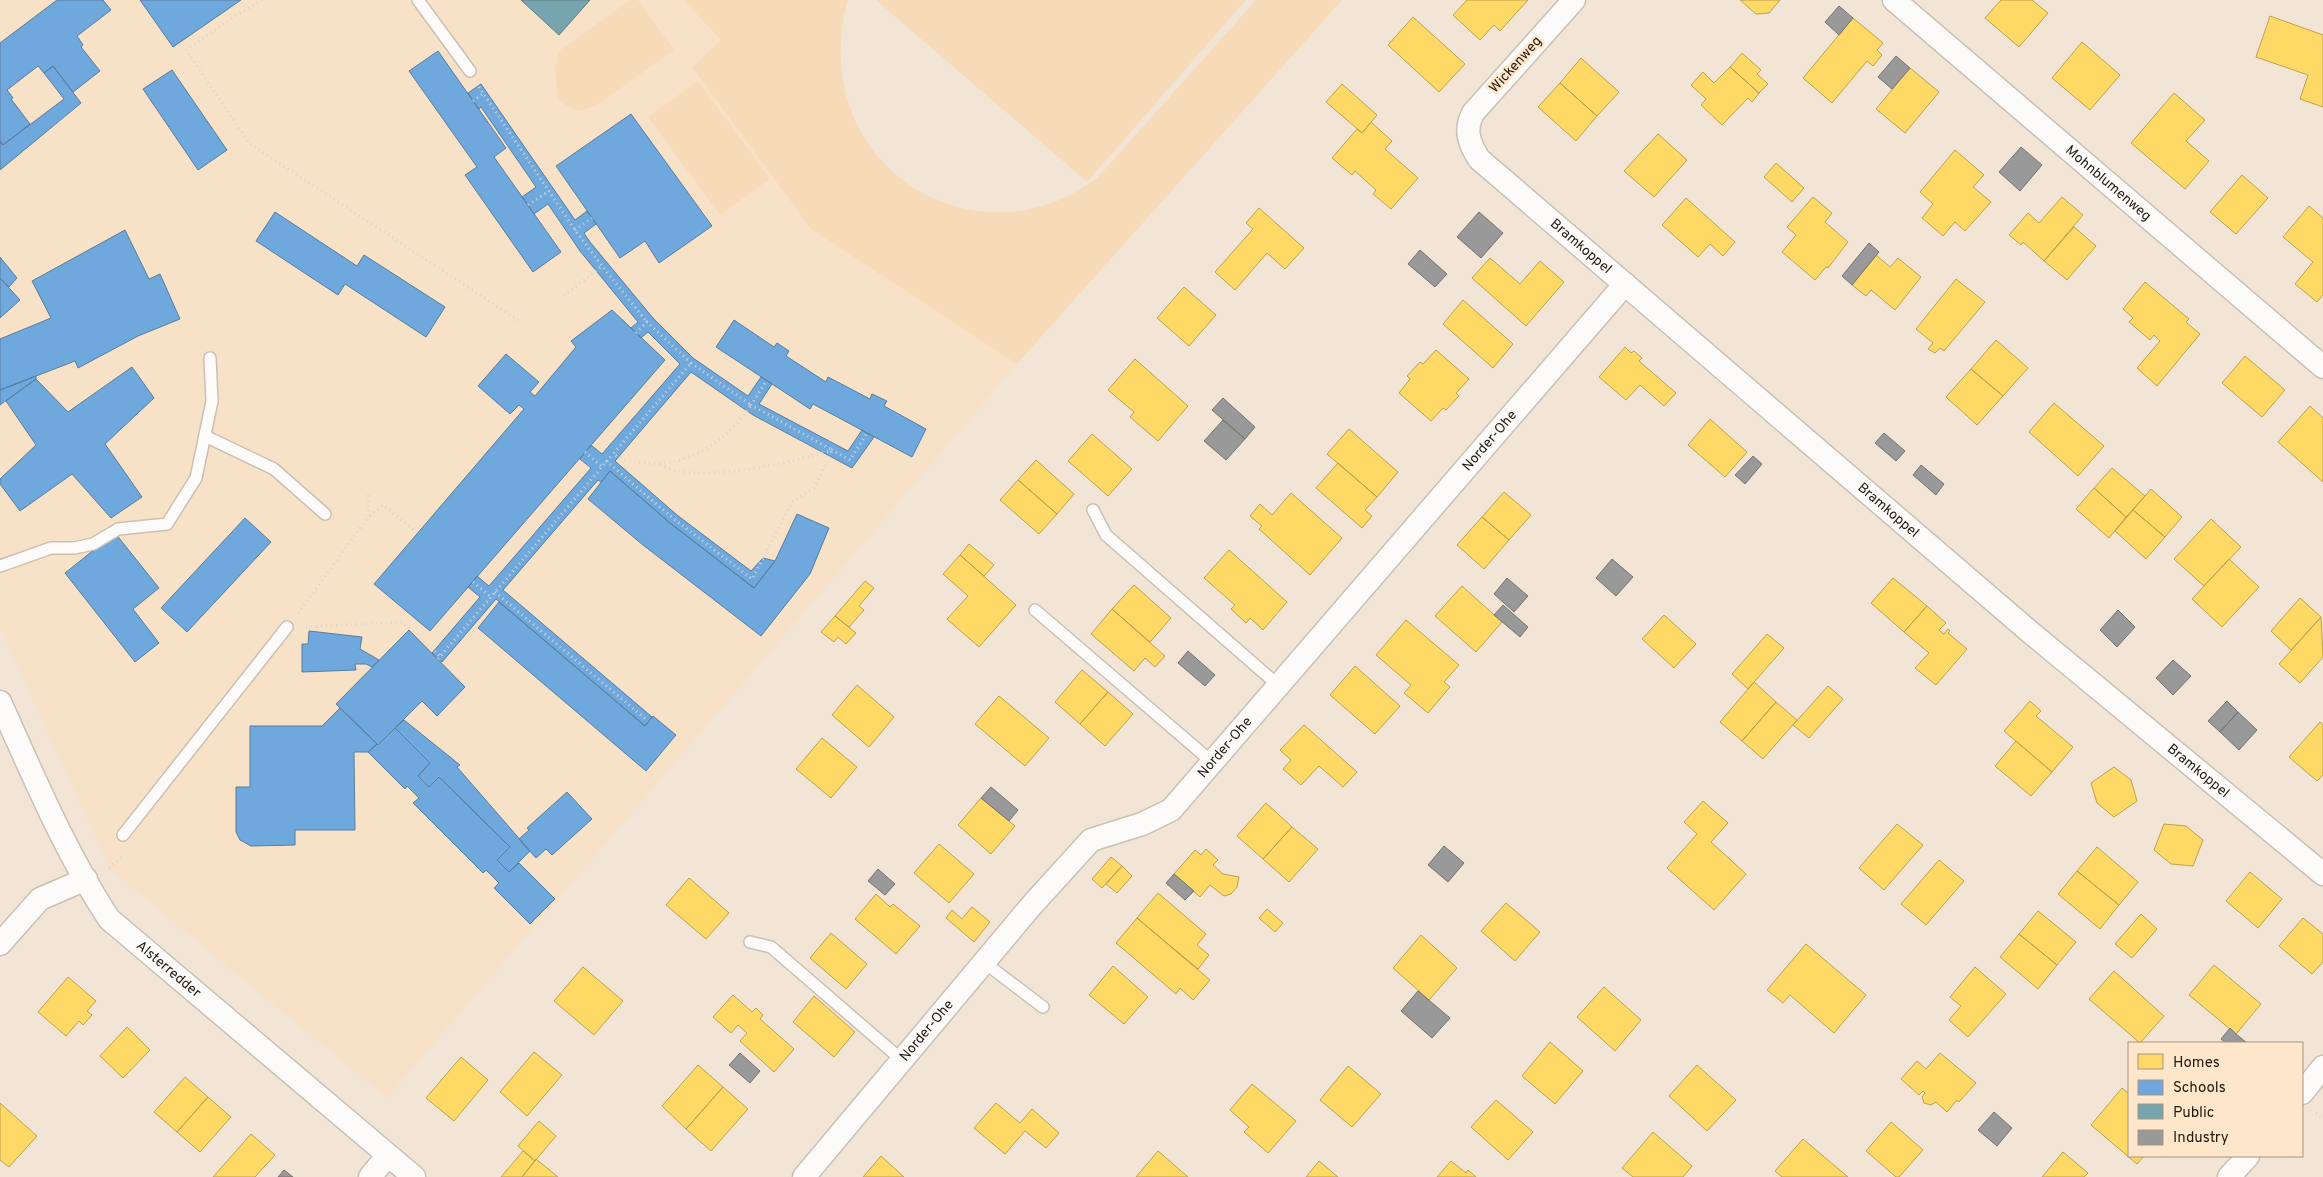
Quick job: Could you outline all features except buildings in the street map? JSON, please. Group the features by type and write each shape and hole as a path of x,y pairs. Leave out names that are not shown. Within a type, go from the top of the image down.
{"street":[{"name":"Wickenweg","path":"1467,134 1468,122 1473,113 1574,0"},
{"name":"Mohnblumenweg","path":"1894,0 2323,367"},
{"name":"Bramkoppel","path":"1467,134 1479,159 2030,632 2323,874"},
{"name":"Norder-Ohe","path":"804,1177 1032,905 1091,840 1142,824 1171,810 1625,284"},
{"name":"Alsterredder","path":"0,702 36,782 86,879 110,919 131,939 414,1177"},
{"path":"0,944 40,898 86,879"},
{"path":"2303,1092 2323,1068"},
{"path":"370,1177 388,1155"},
{"path":"2229,1177 2247,1157"}],"lane":[{"path":"418,0 470,71"},
{"path":"0,566 33,556 51,548 74,548 92,544 118,529 167,524 196,478 212,401 210,358"},
{"path":"205,436 274,470 324,514"},
{"path":"1094,510 1106,535 1279,686"},
{"path":"1035,610 1212,762"},
{"path":"123,835 287,627"},
{"path":"750,942 771,947 903,1061"},
{"path":"985,963 1044,1007"}],"path":[{"path":"262,0 186,50 250,144 522,322"},
{"path":"470,71 483,94 575,230 602,266 647,322 690,363 750,405 850,460 867,433"},
{"path":"473,101 483,94"},
{"path":"528,206 549,191"},
{"path":"575,230 592,218"},
{"path":"564,296 602,266"},
{"path":"636,334 647,322"},
{"path":"287,627 402,622 439,658 690,363"},
{"path":"659,464 682,460 713,446 740,421 767,380"},
{"path":"612,454 624,461 659,464 679,471 728,471 813,456 832,450"},
{"path":"606,462 674,519 752,580 792,502 814,488 832,450"},
{"path":"585,452 602,466"},
{"path":"368,492 369,516"},
{"path":"287,627 369,516 383,505 418,532"},
{"path":"473,582 490,597"},
{"path":"495,592 648,721"},
{"path":"107,870 123,856 123,835"}],"shaded area":[{"path":"0,0 683,0 721,40 692,67 811,229 1017,364 387,1098 111,870 0,628"},
{"path":"630,0 638,0 674,50 597,105 578,111 558,101 555,67 559,51"},
{"path":"683,0 848,0 842,30 841,60 850,106 869,145 898,176 933,198 973,210 1015,211 1058,201 1098,177 1256,0 1342,0 1017,364 811,229 692,67 721,40"},
{"path":"876,0 1246,0 1087,182"},
{"path":"698,81 770,179 720,215 648,117"}]}
